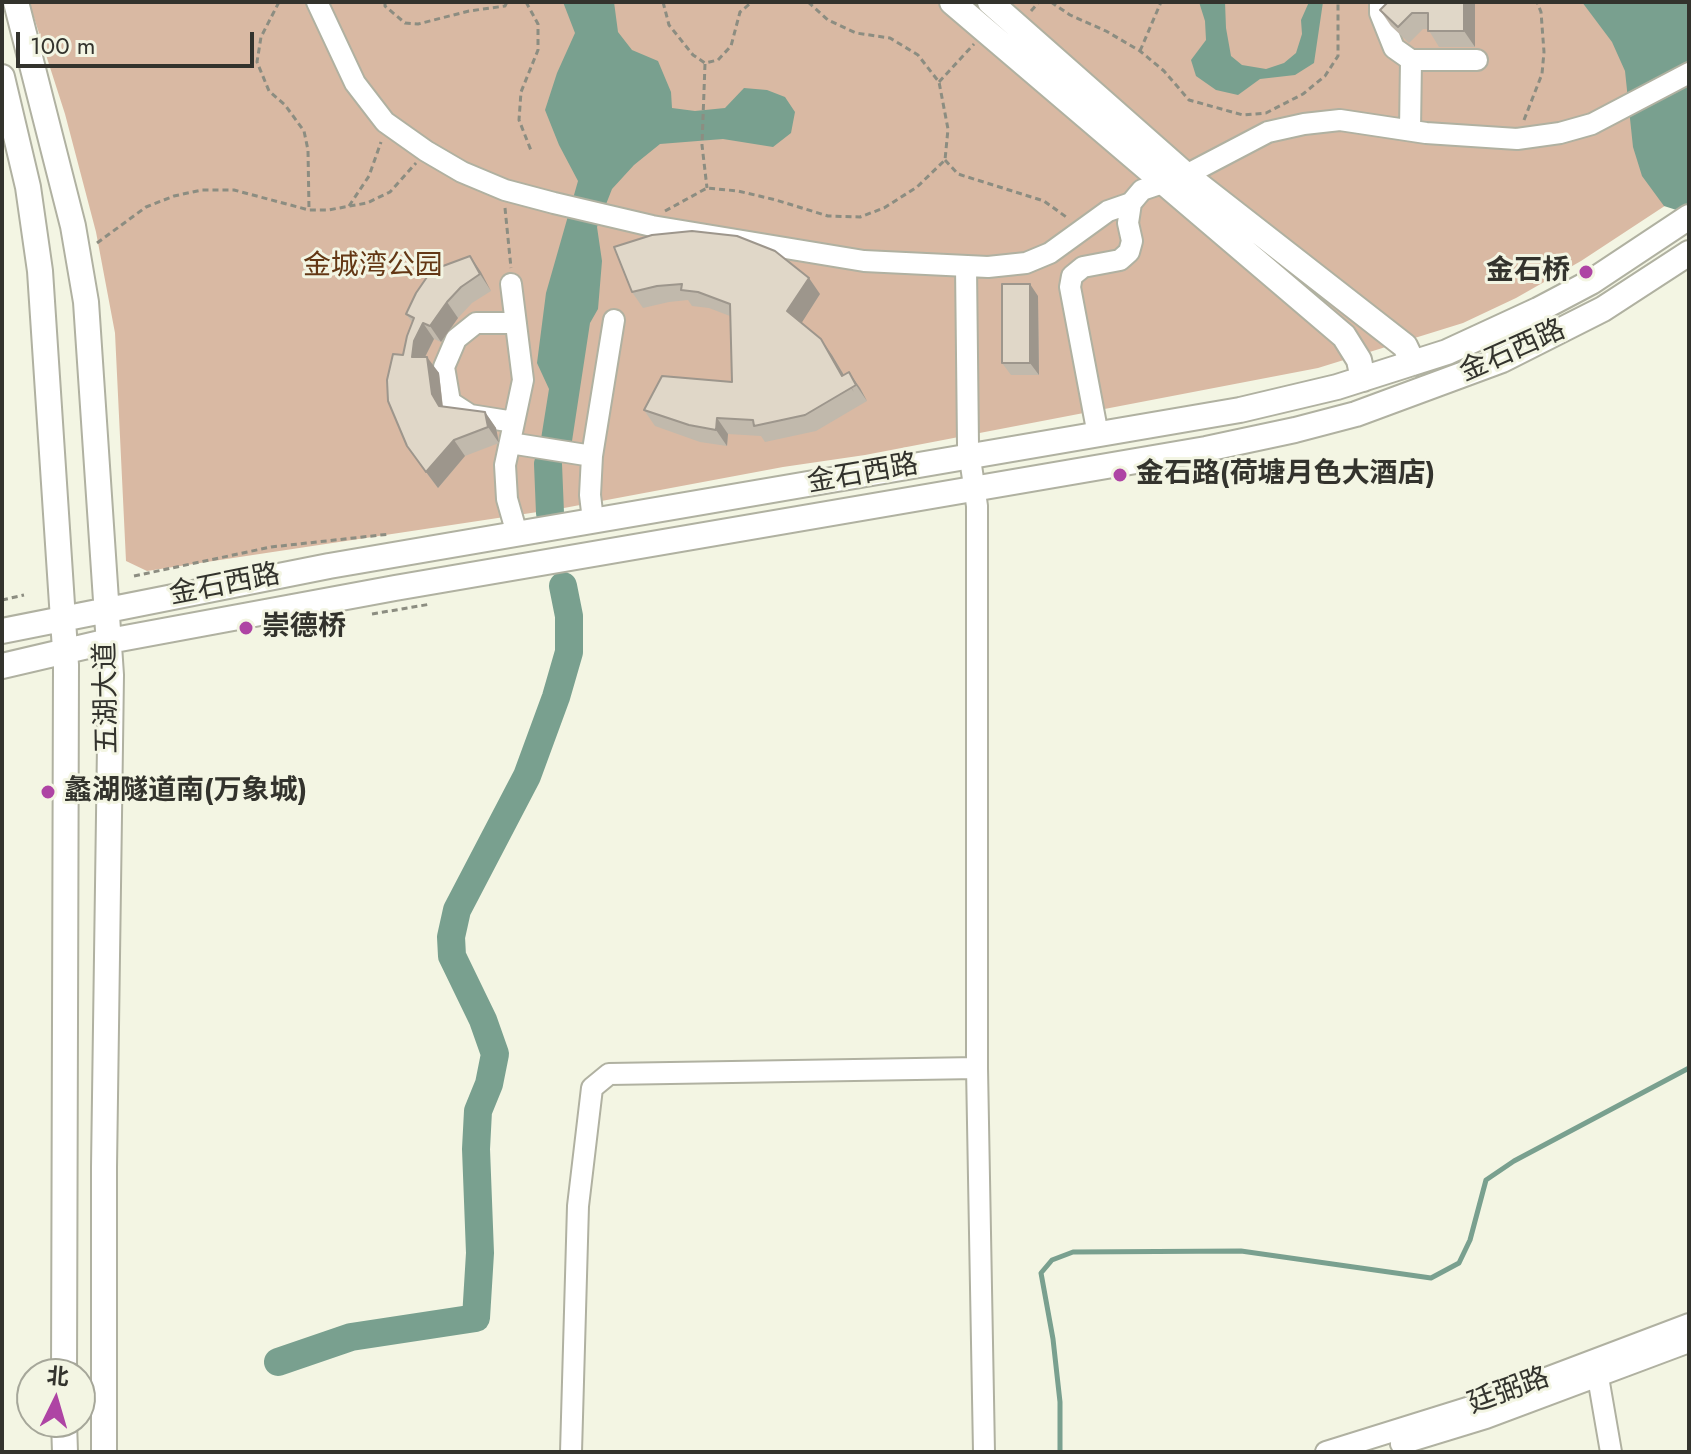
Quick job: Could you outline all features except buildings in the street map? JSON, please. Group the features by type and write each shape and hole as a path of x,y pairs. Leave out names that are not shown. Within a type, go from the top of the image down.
{"main road":[{"name":"五湖大道","path":"16,2 57,156 86,302 109,641 104,1452"},
{"path":"952,2 1344,336 1359,360 1363,379"},
{"path":"990,2 1186,175 1405,346 1413,363"},
{"name":"五湖大道","path":"2,77 28,187 40,271 65,651 64,1358"},
{"name":"金石西路","path":"2,631 329,566 1240,410 1363,379 1447,352 1591,282 1689,217"},
{"name":"金石西路","path":"2,666 109,641 395,588 1206,449 1356,414 1502,360 1603,309 1689,253"}],"street":[{"path":"317,2 355,83 385,122 462,172 505,190 652,226 864,261 988,267 1026,263 1050,253 1108,211 1131,203 1142,190 1186,175 1268,132 1340,120 1410,130 1517,139 1560,133 1592,124 1689,73"},
{"path":"1380,2 1380,13 1394,48 1411,60 1477,60"},
{"path":"1410,130 1411,60"},
{"path":"1098,435 1070,287 1072,276 1083,267 1120,260 1129,252 1132,241 1128,223 1131,203"},
{"path":"966,266 969,457 977,506 977,1068 984,1452"},
{"path":"511,284 523,380 505,465 507,499 517,534"},
{"path":"593,520 590,495 592,456 614,320"},
{"path":"514,422 470,415 450,402 444,367 456,339 476,323 516,323"},
{"path":"510,443 592,456"},
{"path":"571,1452 578,1206 592,1088 609,1074 977,1068"},
{"name":"廷弼路","path":"1326,1452 1467,1408 1689,1324"},
{"name":"廷弼路","path":"1374,1452 1486,1418 1689,1342"},
{"path":"1594,1379 1601,1452"},
{"path":"1594,1379 1611,1452"}],"path":[{"path":"279,2 261,37 257,62 269,91 285,105 304,131 308,150 309,210"},
{"path":"385,2 385,6 405,23 418,24 505,6 507,2"},
{"path":"526,2 538,24 538,50 521,92 519,120 532,153"},
{"path":"663,2 669,25 693,55 705,63 718,60 731,46 740,12 752,2"},
{"path":"652,226 662,212 707,188 738,191 828,216 860,217 884,208 917,187 945,160 948,129 939,82 918,55 890,38 856,33 828,20 808,2"},
{"path":"1051,2 1140,51 1164,71 1189,100 1243,115 1266,113 1303,94 1325,76 1338,56 1338,2"},
{"path":"1140,51 1161,2"},
{"path":"1517,139 1542,74 1544,52 1541,12 1537,2"},
{"path":"939,82 973,45 976,36"},
{"path":"705,63 702,145 707,188"},
{"path":"348,208 374,165 385,122"},
{"path":"78,256 146,207 202,190 234,190 309,210 348,208 367,203 390,192 426,151"},
{"path":"945,160 958,174 1044,201 1062,212 1082,232"},
{"path":"505,190 511,284"},
{"name":"金石西路","path":"134,576 271,547 392,534"},
{"path":"2,600 24,595"}],"green space":[{"name":"金城湾公园","path":"29,2 1689,2 1689,190 1581,261 1516,298 1463,323 1318,368 865,455 783,467 564,508 147,571 126,561 115,333 96,232 65,114"}],"shaded area":[{"path":"563,2 614,2 618,32 632,50 658,61 671,92 672,108 695,111 725,108 744,88 767,90 785,97 795,112 791,133 773,147 723,139 660,144 634,165 612,189 597,227 602,261 598,309 590,323 572,441 541,439 549,389 537,363 546,293 578,181 545,110 575,33"},
{"path":"1199,2 1225,2 1231,56 1242,65 1266,69 1284,63 1296,53 1302,34 1301,20 1309,2 1323,2 1314,63 1295,75 1260,79 1238,95 1216,90 1196,76 1191,60 1206,40 1205,21"},
{"path":"1582,2 1689,2 1689,214 1664,206 1642,176 1633,147 1625,71 1612,42"}],"waterway":[{"path":"548,464 550,513"},
{"path":"278,1362 351,1337 476,1318 480,1253 476,1149 478,1111 489,1084 495,1054 483,1020 452,956 451,937 457,910 527,776 556,697 569,652 569,616 563,586"},
{"path":"1060,1452 1060,1402 1041,1273 1052,1260 1073,1252 1241,1251 1431,1278 1459,1263 1470,1240 1486,1180 1514,1161 1689,1068"}],"place":[{"name":"金石桥","path":"1586,272"},
{"name":"金石路(荷塘月色大酒店)","path":"1120,475"},
{"name":"崇德桥","path":"246,628"},
{"name":"蠡湖隧道南(万象城)","path":"48,792"}]}
